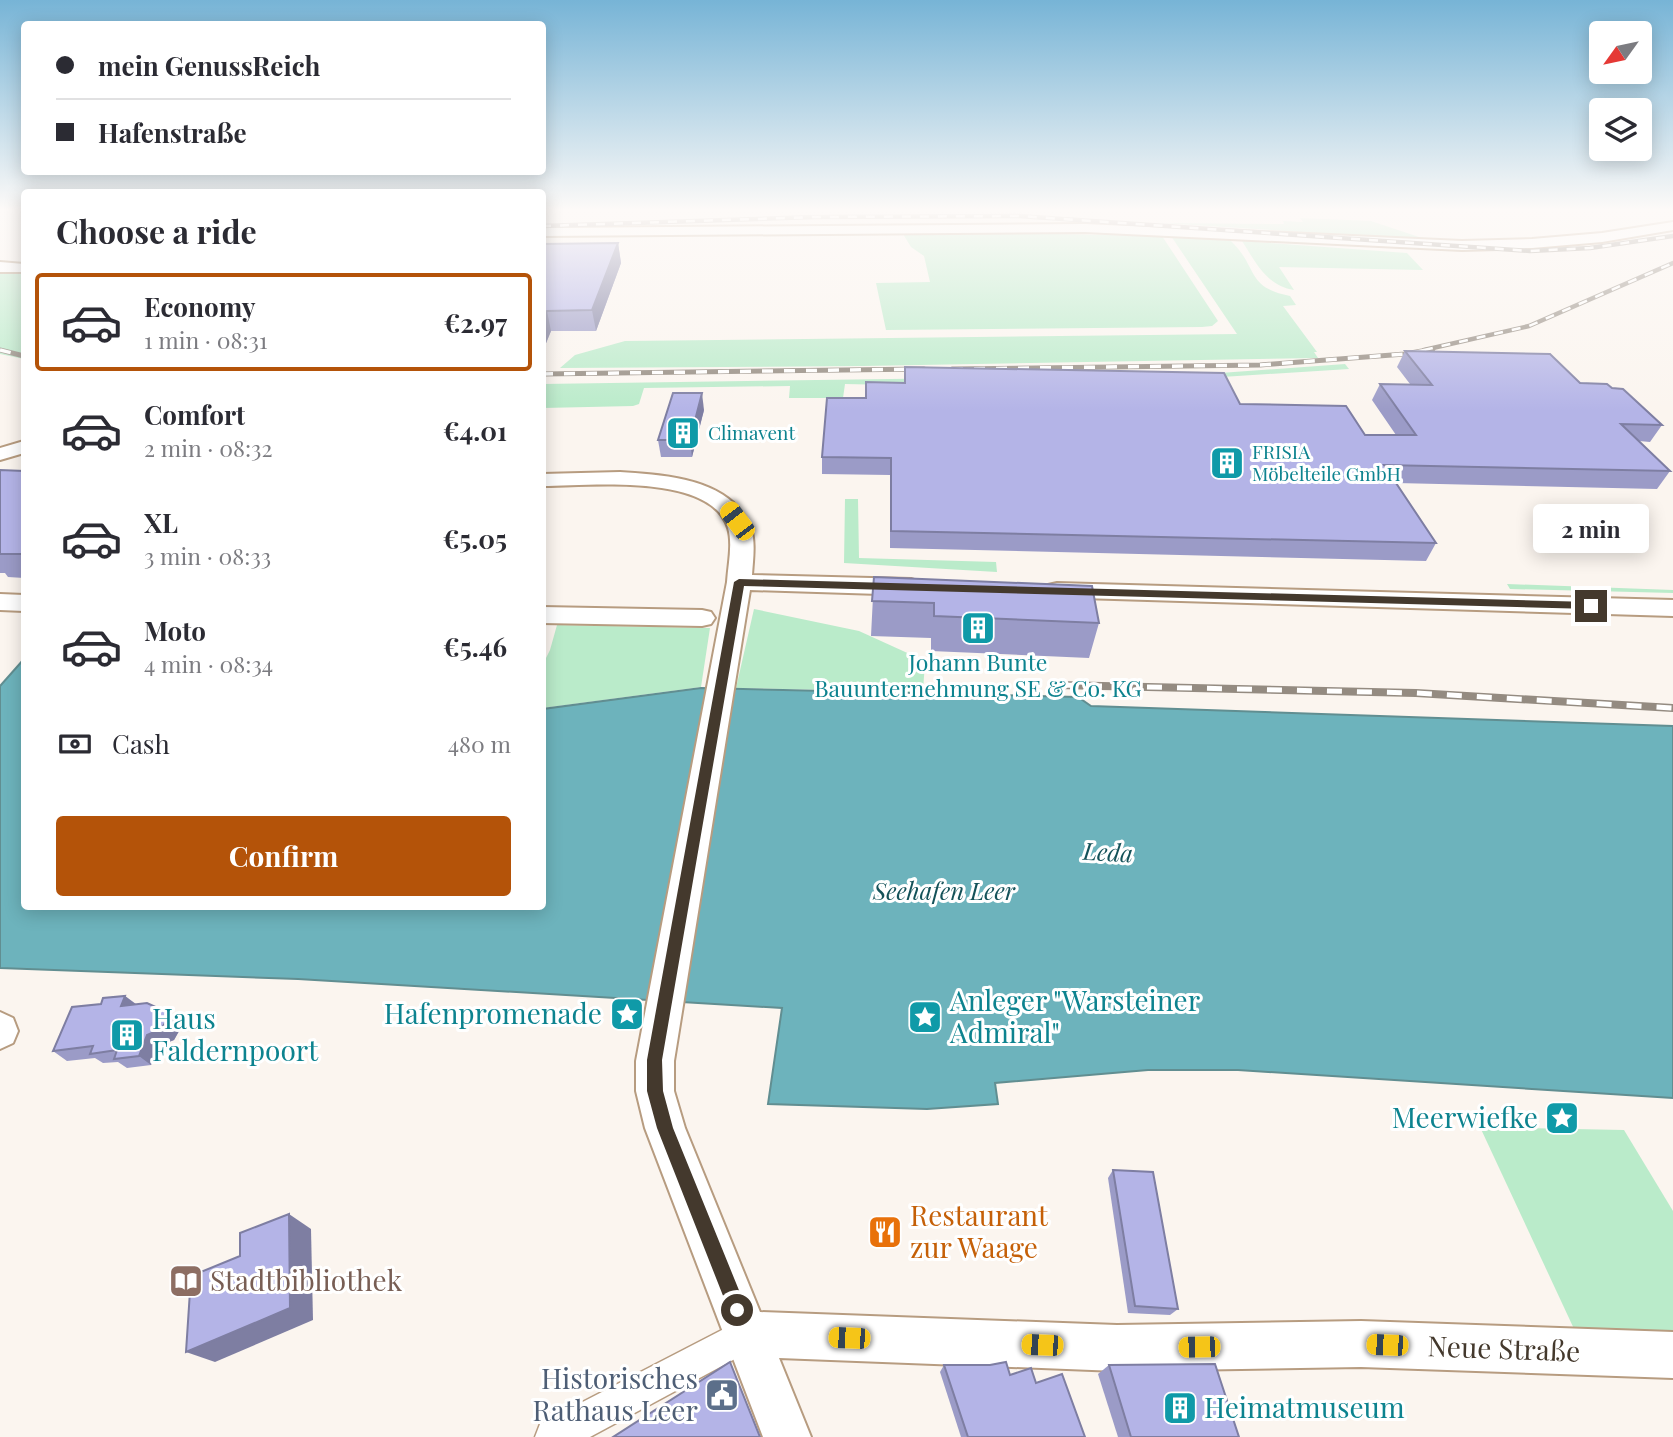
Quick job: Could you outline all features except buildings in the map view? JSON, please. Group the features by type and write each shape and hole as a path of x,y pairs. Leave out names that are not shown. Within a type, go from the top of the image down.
{"street":[{"path":"0,454 21,448"},
{"path":"546,480 647,481 687,486 705,493 727,508 740,527 739,582 655,1060 655,1091 665,1128 787,1437"},
{"path":"739,582 934,588"},
{"path":"1032,590 1673,608"},
{"path":"0,602 21,603"},
{"path":"546,615 702,618"},
{"path":"553,1437 747,1334"},
{"name":"Neue Straße","path":"747,1334 1118,1348 1361,1344 1673,1355"}],"green space":[{"path":"0,277 21,277 21,358 0,354"},
{"path":"929,277 1189,277 1218,321 1212,326 1202,327 886,330 876,283 930,282"},
{"path":"1199,277 1255,277 1266,287 1290,296 1296,305 1283,306 1317,352 1314,352 1318,358 560,368 575,355 625,341 1237,334"},
{"path":"1267,277 1286,277 1294,290 1285,288"},
{"path":"1345,364 1349,369 1191,379 1192,375"},
{"path":"1167,375 891,385 845,384 843,398 789,398 790,386 644,388 639,404 633,406 546,408 546,384"},
{"path":"845,499 858,499 859,558 996,562 997,572 844,563"},
{"path":"1507,584 1673,590 1673,593 1510,589"},
{"path":"754,609 859,631 925,661 923,692 736,688"},
{"path":"557,625 710,628 701,687 546,708 546,658"},
{"path":"1480,1127 1624,1130 1673,1211 1673,1335 1575,1331"}],"water":[{"name":"Seehafen Leer","path":"21,662 21,910 546,910 546,709 701,688 1078,697 1091,706 1673,726 1673,1098 1238,1070 1148,1070 995,1083 998,1104 927,1109 768,1104 782,1008 298,979 0,968 0,686"}],"railway":[{"path":"1424,350 1529,326 1641,277"},
{"path":"952,369 1260,365 1405,354 1433,349"},
{"path":"0,350 21,355"},
{"path":"546,374 924,369"},
{"path":"1057,685 1416,693 1673,708"}],"place":[{"name":"Climavent","path":"683,433"},
{"name":"FRISIA Möbelteile GmbH","path":"1227,463"},
{"name":"Johann Bunte Bauunternehmung SE & Co. KG","path":"978,628"},
{"name":"Hafenpromenade","path":"627,1014"},
{"name":"Anleger \"Warsteiner Admiral\"","path":"925,1017"},
{"name":"Haus Faldernpoort","path":"127,1035"},
{"name":"Meerwiefke","path":"1562,1118"},
{"name":"Restaurant zur Waage","path":"885,1232"},
{"name":"Stadtbibliothek","path":"186,1281"},
{"name":"Historisches Rathaus Leer","path":"722,1395"},
{"name":"Heimatmuseum","path":"1180,1408"}],"route":[{"path":"737,1310 665,1128 655,1091 655,1060 739,582 1591,606"}],"water label":[{"name":"Leda","path":"1108,853"}]}
